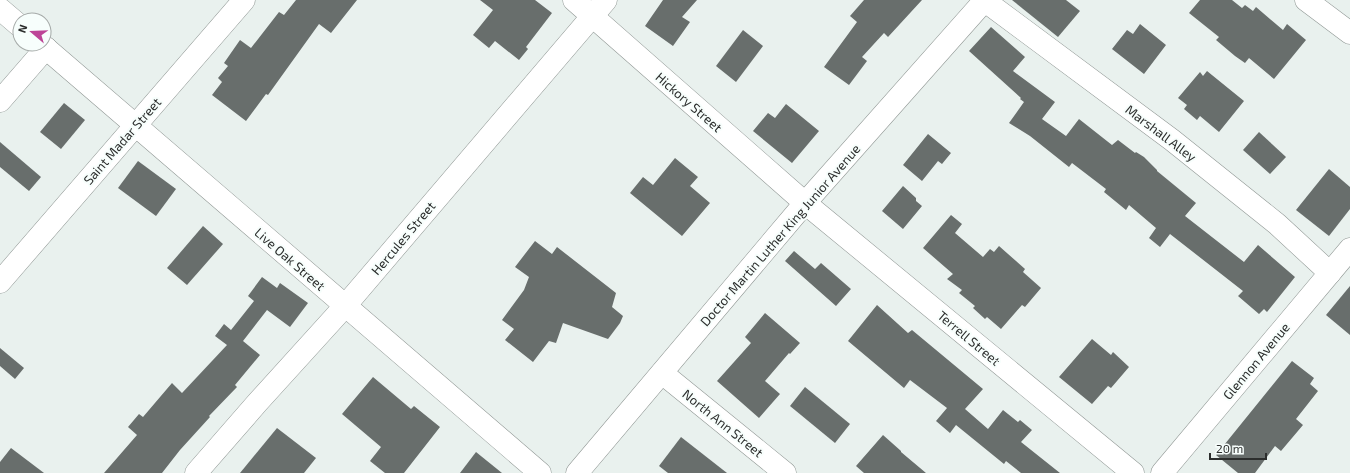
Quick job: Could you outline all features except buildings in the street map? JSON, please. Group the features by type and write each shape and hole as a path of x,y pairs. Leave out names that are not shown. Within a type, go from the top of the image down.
{"street":[{"name":"Saint Madar Street","path":"0,282 244,0"},
{"name":"Hickory Street","path":"574,0 805,203"},
{"name":"Hercules Street","path":"196,473 345,306 606,0"},
{"name":"Doctor Martin Luther King Junior Avenue","path":"577,473 805,203 985,0"},
{"name":"Marshall Alley","path":"985,0 1172,140 1277,224 1330,274"},
{"path":"1306,0 1350,33"},
{"path":"0,9 12,19"},
{"path":"0,101 38,52"},
{"name":"Live Oak Street","path":"50,52 540,473"},
{"name":"Terrell Street","path":"805,203 1132,473"},
{"name":"Glennon Avenue","path":"1162,473 1350,250"},
{"name":"North Ann Street","path":"662,373 785,473"}]}
